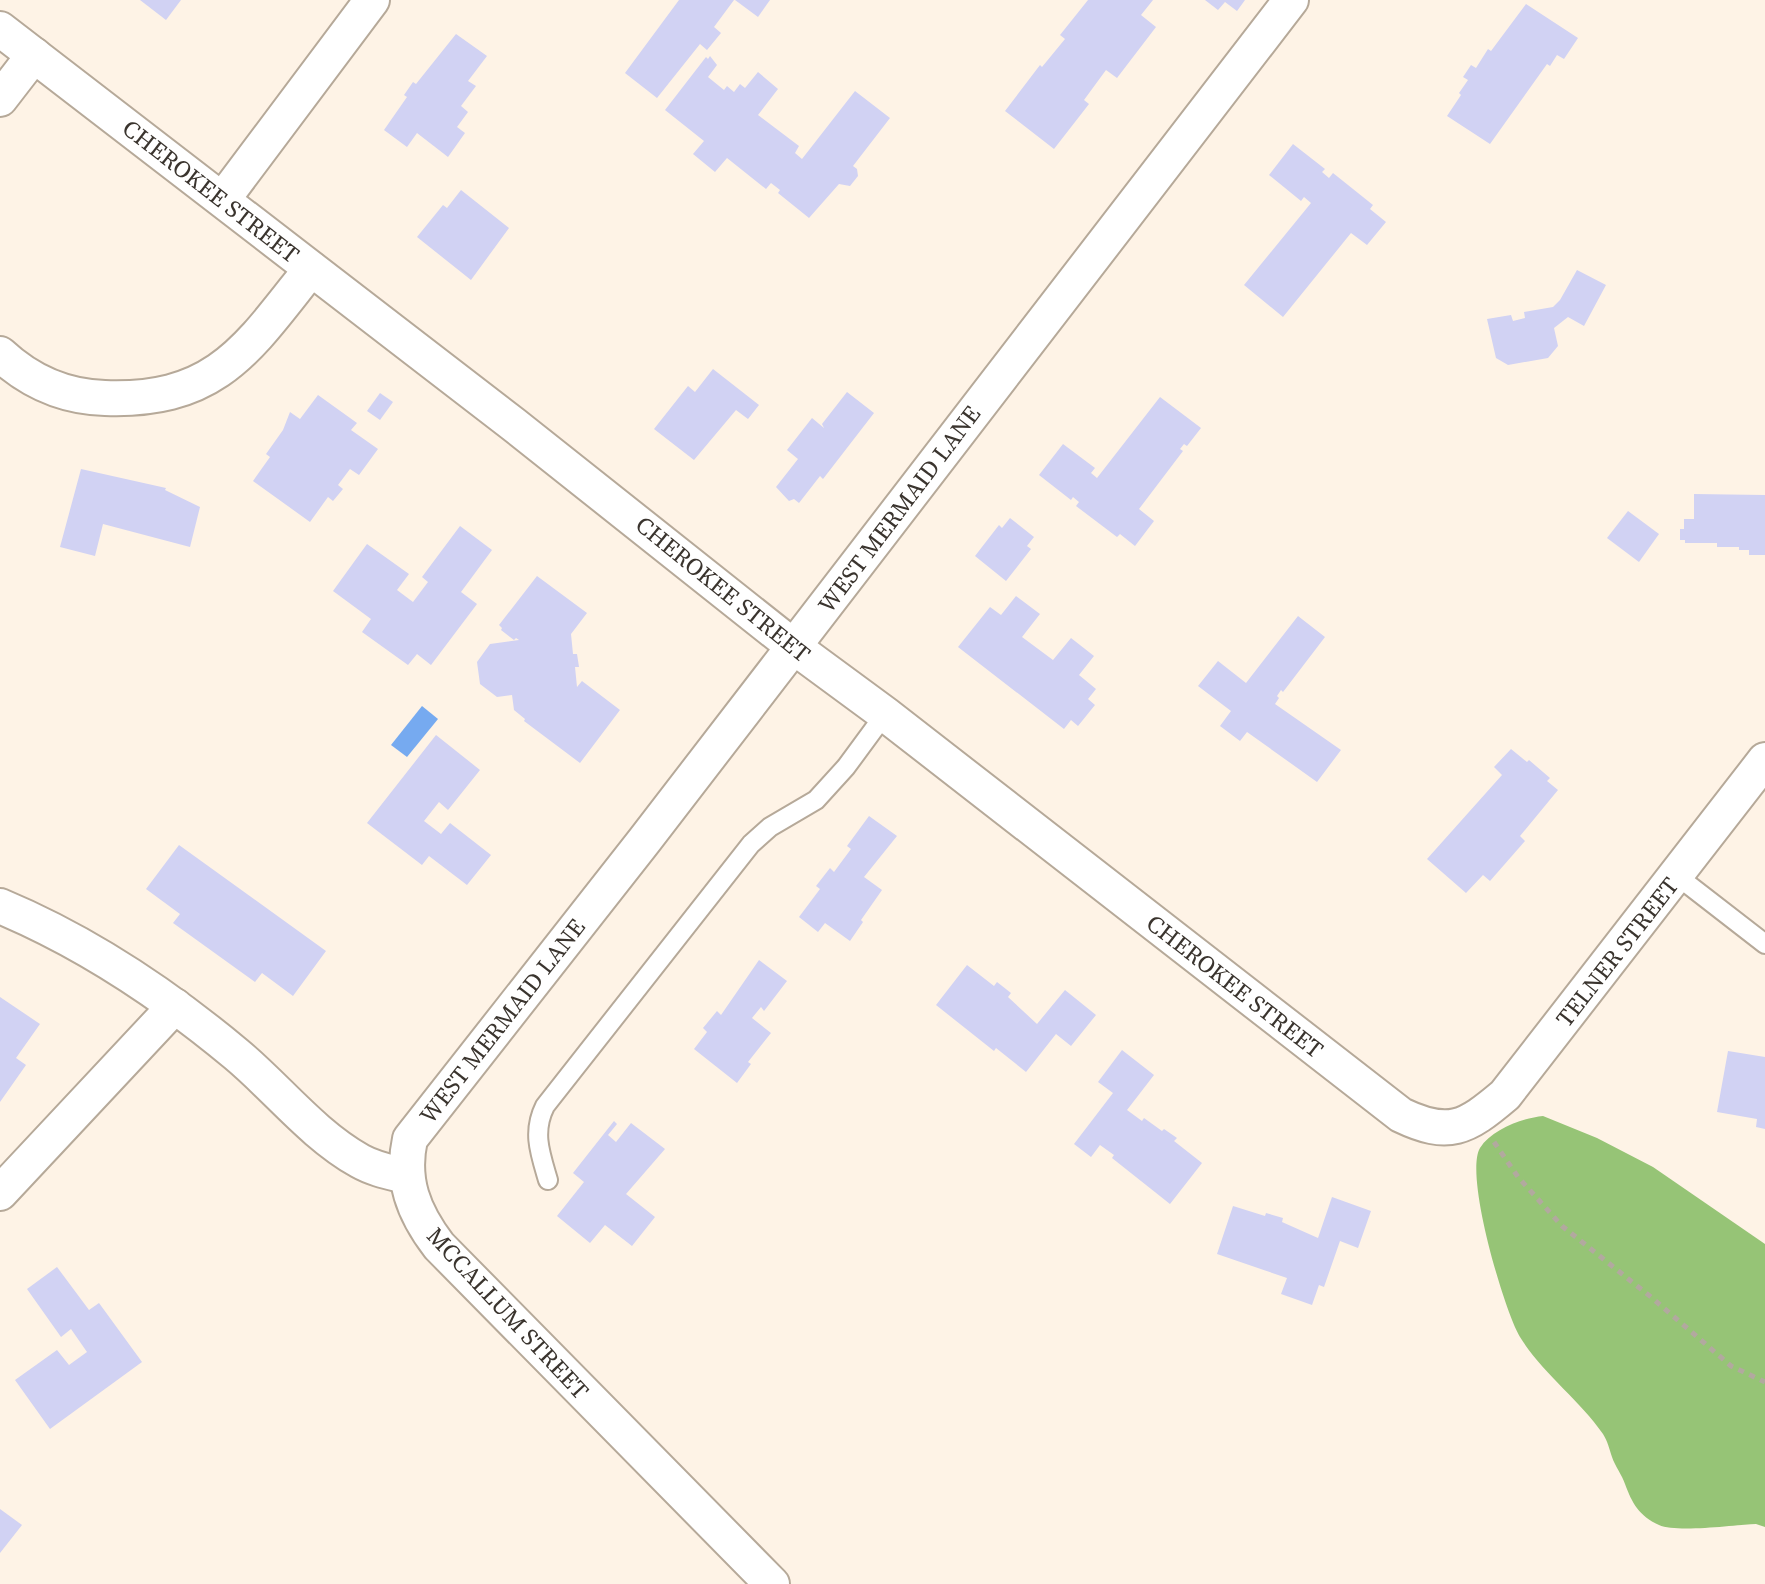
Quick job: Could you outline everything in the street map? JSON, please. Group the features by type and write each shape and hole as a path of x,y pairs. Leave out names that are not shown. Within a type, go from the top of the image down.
{"street":[{"path":"223,199 372,0"},
{"name":"WEST MERMAID LANE","path":"406,1176 405,1159 410,1139 419,1125 794,647 1291,0"},
{"name":"CHEROKEE STREET","path":"0,29 1401,1115 1423,1126 1439,1129 1467,1122"},
{"path":"0,99 34,55"},
{"path":"0,354 16,369 52,389 91,398 163,396 196,384 254,341 311,269"},
{"name":"TELNER STREET","path":"1467,1122 1505,1095 1765,760"},
{"path":"0,906 68,938 175,1006 237,1055 321,1133 359,1160 379,1170 406,1176"},
{"path":"0,1193 175,1006"},
{"name":"MCCALLUM STREET","path":"406,1176 417,1213 439,1246 772,1584"}],"lane":[{"path":"548,1180 537,1142 537,1122 545,1106 751,844 770,827 816,800 846,767 885,714"},
{"path":"1676,875 1765,944"}],"path":[{"path":"1467,1122 1562,1226 1731,1366 1765,1382"}],"green space":[{"path":"1543,1116 1597,1138 1653,1167 1765,1244 1765,1527 1756,1524 1667,1527 1646,1517 1630,1497 1603,1434 1539,1363 1520,1337 1505,1300 1488,1242 1481,1213 1476,1163 1480,1148 1492,1135 1517,1122"}],"water":[{"path":"422,706 438,719 407,757 391,745"}],"building":[{"path":"140,0 181,0 166,20"},
{"path":"679,0 734,0 714,27 721,33 707,50 700,44 657,98 625,73"},
{"path":"735,0 770,0 758,17"},
{"path":"1088,0 1153,0 1141,15 1156,27 1117,78 1106,70 1084,100 1089,104 1054,149 1005,111 1040,65 1042,67 1065,39 1060,35"},
{"path":"1205,0 1245,0 1237,11 1225,2 1218,10"},
{"path":"1526,4 1578,38 1564,59 1557,55 1550,66 1547,64 1490,144 1447,116 1461,95 1459,93 1468,80 1463,77 1471,65 1476,68"},
{"path":"456,34 487,56 468,81 476,86 461,106 468,112 457,127 465,133 448,157 417,133 407,147 384,130 407,97 404,95 413,82 416,84"},
{"path":"710,56 717,65 708,77 724,90 727,86 734,92 740,84 745,88 758,72 778,89 758,115 799,146 795,153 802,159 855,91 890,118 853,166 858,176 850,186 839,184 809,218 778,193 780,190 771,183 766,189 727,158 715,172 693,154 704,141 665,110 706,57 708,59"},
{"path":"1293,144 1325,169 1322,172 1329,178 1333,173 1373,205 1370,209 1386,222 1367,245 1351,233 1283,317 1244,285 1311,203 1304,197 1301,201 1269,175"},
{"path":"461,190 509,228 471,280 417,237 443,205 447,208"},
{"path":"1577,270 1606,285 1584,326 1568,317 1554,328 1558,346 1548,358 1508,365 1496,358 1487,319 1511,315 1513,321 1525,318 1524,312 1553,307"},
{"path":"713,369 759,405 748,419 736,410 694,460 654,429 688,386 695,392"},
{"path":"847,392 874,413 823,479 820,476 799,503 794,499 789,501 776,487 798,459 787,450 812,418 824,428 822,424"},
{"path":"380,393 393,402 380,420 367,411"},
{"path":"318,395 357,423 351,430 378,449 359,475 350,469 338,485 343,489 333,501 328,497 310,522 253,481 270,457 266,454 283,430 290,412 300,419"},
{"path":"1160,397 1201,428 1187,446 1184,444 1180,449 1183,451 1139,509 1154,521 1135,546 1120,534 1117,537 1076,506 1079,502 1073,497 1071,500 1039,475 1063,444 1095,468 1091,473 1097,478"},
{"path":"81,469 166,488 200,507 190,547 103,524 95,556 60,547"},
{"path":"1694,494 1765,495 1765,555 1749,555 1749,550 1739,550 1739,547 1717,547 1717,543 1685,543 1685,540 1680,540 1684,519 1694,519"},
{"path":"1628,511 1659,534 1639,562 1607,538"},
{"path":"1010,518 1034,537 1027,546 1031,549 1006,581 975,556 999,525 1002,528"},
{"path":"460,526 492,550 461,592 477,604 431,665 417,654 408,665 362,632 371,619 333,591 367,544 409,574 397,590 413,602 428,582 422,577"},
{"path":"537,576 587,613 571,634 573,654 577,654 579,667 575,667 577,687 582,681 620,710 580,763 524,721 514,710 512,695 497,697 480,684 477,662 490,644 519,640 514,640 499,625"},
{"path":"1016,596 1040,614 1022,637 1053,660 1071,638 1094,656 1079,675 1096,689 1088,699 1095,705 1078,726 1071,720 1064,729 958,647 990,607 1001,615"},
{"path":"1298,616 1325,637 1283,692 1281,690 1275,704 1341,750 1317,782 1247,732 1240,741 1220,726 1231,711 1198,686 1218,661 1246,683"},
{"path":"436,735 480,770 448,810 439,802 424,821 441,834 450,823 491,855 467,885 429,856 422,865 367,823"},
{"path":"1511,749 1550,778 1547,781 1558,790 1520,836 1525,841 1490,881 1483,875 1466,893 1427,859 1502,775 1494,767"},
{"path":"869,816 897,836 864,877 882,890 850,941 825,923 818,932 799,917 820,889 816,886 830,868 834,872 851,849 847,846"},
{"path":"179,845 326,951 293,996 262,973 255,982 173,923 180,914 146,889"},
{"path":"759,960 787,981 764,1011 761,1007 752,1018 771,1033 748,1062 751,1064 737,1083 694,1049 707,1032 703,1028 717,1011 721,1015"},
{"path":"967,965 994,986 997,982 1011,993 1008,997 1037,1024 1065,990 1096,1015 1071,1046 1056,1034 1026,1072 936,1005"},
{"path":"0,997 40,1024 16,1058 26,1065 0,1102"},
{"path":"1122,1050 1154,1075 1127,1110 1177,1138 1174,1141 1202,1163 1170,1204 1100,1145 1091,1157 1074,1144 1113,1093 1098,1082"},
{"path":"1728,1051 1765,1057 1765,1129 1756,1127 1757,1119 1717,1112"},
{"path":"614,1121 617,1124 608,1135 616,1142 631,1123 665,1149 626,1194 655,1217 632,1246 605,1225 590,1243 557,1216 584,1182 573,1173"},
{"path":"1332,1197 1371,1211 1358,1248 1340,1241 1324,1287 1319,1285 1312,1305 1281,1294 1287,1278 1217,1254 1233,1206 1283,1218 1282,1222 1318,1238"},
{"path":"57,1267 89,1310 99,1303 142,1362 50,1429 15,1380 57,1350 69,1365 87,1352 71,1329 61,1337 27,1289"},
{"path":"0,1509 22,1525 0,1553"}]}
